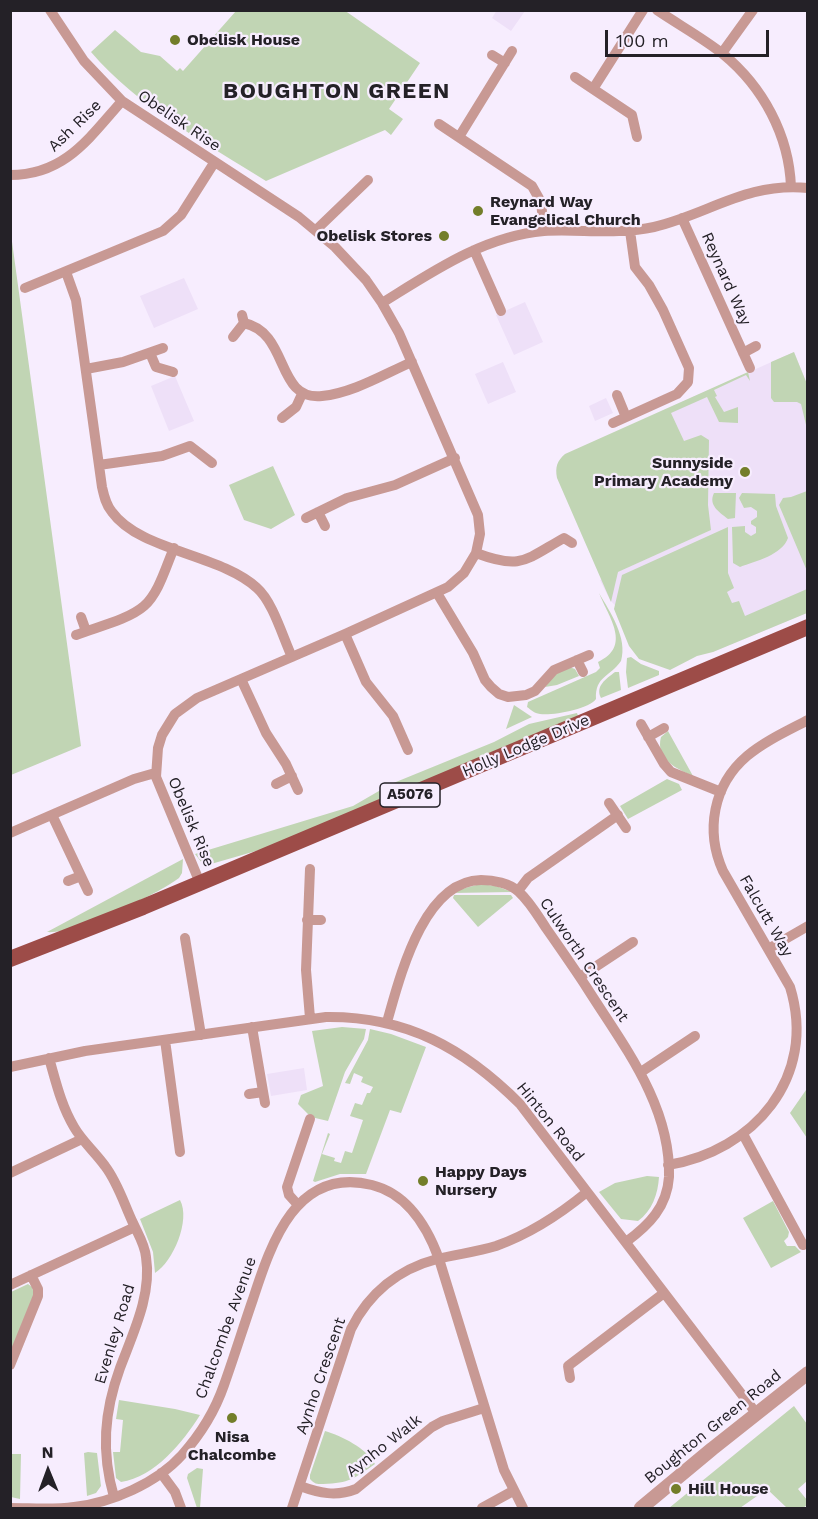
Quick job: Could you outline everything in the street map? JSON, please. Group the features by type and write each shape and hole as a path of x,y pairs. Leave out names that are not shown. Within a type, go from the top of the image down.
{"main road":[{"name":"Holly Lodge Drive","path":"10,959 90,929 807,627"}],"street":[{"name":"Obelisk Rise","path":"50,10 84,61 122,101 214,163 267,195 316,230 350,262 382,303 399,333 478,515 480,534 476,553 469,566 456,581 437,593 197,698 175,714 162,735 155,773 200,883"},
{"path":"593,89 643,10"},
{"path":"657,10 722,53 754,87 777,124 789,158 791,187"},
{"path":"722,53 753,10"},
{"path":"459,137 513,51"},
{"path":"492,55 505,63"},
{"path":"575,77 632,114 637,137"},
{"name":"Ash Rise","path":"10,175 38,173 62,162 82,145 122,101"},
{"path":"439,124 525,180 536,191 541,202 544,231"},
{"path":"25,288 142,241 170,226 182,215 214,163"},
{"path":"316,230 368,180"},
{"name":"Reynard Way","path":"382,303 434,270 474,250 511,237 544,231 630,231 682,218 743,194 767,188 807,188"},
{"name":"Reynard Way","path":"682,218 750,368"},
{"path":"613,423 677,394 684,389 690,376 687,360 667,317 649,285 635,267 630,231"},
{"path":"474,250 501,311"},
{"path":"66,272 76,300 104,496 112,513 130,529 236,574 260,590 292,657"},
{"path":"233,337 243,319 256,327 268,338 287,376 302,394 321,396 340,392 412,362"},
{"name":"Reynard Way","path":"743,352 756,346"},
{"path":"86,369 123,362 163,348"},
{"path":"150,353 156,367 173,372"},
{"path":"282,418 296,407 302,394"},
{"path":"617,395 626,417"},
{"path":"99,465 162,456 190,446 212,463"},
{"path":"306,518 347,498 394,485 455,458"},
{"path":"318,512 325,526"},
{"path":"476,553 500,561 519,562 567,537"},
{"path":"76,635 145,606 155,592 174,548"},
{"path":"437,593 473,653 485,680 499,694 508,697 526,695 535,691 554,670 589,655"},
{"path":"81,617 87,631"},
{"path":"345,634 366,682 393,716 402,746"},
{"path":"577,660 583,672"},
{"path":"241,679 266,733 298,790"},
{"name":"Falcutt Way","path":"668,1165 707,1155 744,1136 766,1117 784,1096 800,1070 804,1032 798,1005 727,879 717,855 713,827 720,792 731,773 761,746 807,720"},
{"path":"641,724 671,772 720,792"},
{"path":"648,737 664,728"},
{"name":"Obelisk Rise","path":"10,833 134,779 155,773"},
{"path":"276,784 292,776"},
{"path":"609,803 626,828"},
{"path":"52,814 88,891"},
{"path":"518,891 528,878 618,815"},
{"path":"310,869 306,970 310,1018"},
{"path":"68,881 81,876"},
{"name":"Culworth Crescent","path":"387,1022 413,944 429,914 444,894 464,882 475,880 498,882 518,891 529,903 580,977 641,1072 657,1108 668,1165 668,1185 661,1208 647,1226 626,1242"},
{"path":"307,920 321,920"},
{"path":"768,949 807,926"},
{"path":"185,938 201,1035"},
{"path":"580,977 633,942"},
{"name":"Hinton Road","path":"10,1068 50,1058 310,1018 343,1017 387,1022 445,1044 496,1080 520,1104 756,1413"},
{"path":"249,1094 264,1098 252,1027"},
{"path":"641,1072 695,1036"},
{"path":"165,1040 180,1152"},
{"name":"Evenley Road","path":"50,1058 64,1107 82,1139 111,1174 146,1253 147,1279 139,1317 117,1377 109,1408 104,1452 114,1497"},
{"path":"298,1205 289,1195 287,1187 310,1119"},
{"path":"744,1136 797,1242"},
{"path":"10,1173 82,1139"},
{"name":"Chalcombe Avenue","path":"10,1508 86,1506 114,1497 161,1473 181,1456 210,1416 224,1386 269,1252 281,1228 298,1205 316,1192 338,1184 359,1183 376,1186 400,1198 416,1213 430,1235 504,1470 523,1509"},
{"name":"Aynho Crescent","path":"292,1509 348,1339 360,1312 373,1296 391,1280 410,1269 511,1240 542,1225 587,1192"},
{"path":"10,1285 135,1227"},
{"path":"10,1365 39,1293 31,1275"},
{"path":"570,1378 568,1366 664,1293"},
{"name":"Boughton Green Road","path":"641,1509 807,1373"},
{"name":"Aynho Walk","path":"300,1486 326,1493 343,1493 356,1489 432,1427 443,1421 484,1408"},
{"path":"161,1473 175,1492 181,1509"},
{"path":"482,1509 513,1491"}],"shaded area":[{"path":"497,10 525,11 511,31 492,18"},
{"path":"184,278 198,309 154,328 140,296"},
{"path":"525,302 543,342 514,355 496,315"},
{"name":"Sunnyside Primary Academy","path":"794,352 807,384 807,613 713,652 661,655 610,600 600,580 708,531 657,413"},
{"path":"503,362 516,392 488,404 475,374"},
{"path":"175,376 194,421 169,431 151,386"},
{"path":"606,398 613,413 595,421 589,406"},
{"path":"304,1068 307,1090 271,1096 267,1074"}],"green space":[{"path":"344,10 420,63 389,109 403,119 391,135 385,130 266,181 151,107 109,72 91,52 115,30 141,52 160,56 177,71 180,68 183,71 236,11"},
{"path":"10,227 81,746 11,775 10,775"},
{"path":"794,352 807,384 807,429 801,404 774,402 771,398 771,362"},
{"path":"748,372 750,381 746,375 714,390 717,396 715,397 724,412 738,407 738,423 719,422 707,397 671,413 684,441 701,435 709,440 708,505 711,530 618,572 611,602 557,478 558,462 565,454"},
{"path":"273,466 295,515 271,529 244,520 229,485"},
{"path":"807,491 807,571 779,505 783,498"},
{"path":"714,493 736,493 735,518 728,519 715,508 712,501"},
{"path":"742,493 775,494 776,506 788,538 785,544 774,553 740,567 733,563 732,527 745,526 745,532 751,536 756,533 756,527 751,524 751,521 757,517 757,511 751,507 744,508 739,498"},
{"path":"728,527 728,573 734,588 727,592 732,603 739,601 745,616 807,589 807,613 713,652 697,656 670,670 639,659 629,646 614,609 622,575"},
{"path":"599,593 620,634 623,652 621,661 601,681 596,691 596,699 592,703 561,713 534,712 527,707 528,702 596,672 600,668 598,662 614,648 615,631"},
{"path":"631,657 659,671 659,675 628,688 627,658"},
{"path":"569,667 575,669 579,676 545,687 554,675"},
{"path":"615,672 619,672 621,690 601,698 600,686"},
{"path":"514,705 532,717 506,729"},
{"path":"577,713 578,716 263,849 211,864 202,863 195,854 353,806 391,784 494,742 529,724"},
{"path":"668,731 693,776 680,770 664,757 660,745 661,737"},
{"path":"667,779 679,784 682,790 628,819 620,806"},
{"path":"183,859 182,873 179,878 153,894 94,921 47,932"},
{"path":"480,884 496,886 512,892 453,893"},
{"path":"454,895 511,895 513,898 478,927 453,898"},
{"path":"342,1027 366,1029 364,1039 345,1072 328,1121 311,1117 298,1104 301,1095 323,1086 312,1031"},
{"path":"370,1029 426,1047 401,1113 390,1110 366,1174 340,1174 315,1182 313,1181 328,1133 330,1134 322,1154 335,1158 334,1161 341,1163 345,1151 352,1153 363,1120 350,1116 355,1103 362,1105 367,1093 370,1093 373,1087 361,1082 363,1077 354,1073 350,1084 345,1083 368,1040"},
{"path":"808,1090 807,1138 790,1113"},
{"path":"647,1176 659,1177 657,1190 651,1207 638,1221 621,1219 599,1192 615,1183"},
{"path":"180,1200 183,1208 182,1229 168,1260 155,1273 153,1252 140,1219"},
{"path":"773,1201 789,1232 784,1241 787,1246 795,1246 801,1252 771,1268 743,1218"},
{"path":"28,1284 32,1287 34,1294 11,1351 11,1292"},
{"path":"119,1400 200,1415 167,1457 145,1473 121,1482 116,1478 113,1452 120,1452 123,1420 116,1419"},
{"path":"794,1406 807,1424 807,1481 798,1489 807,1500 807,1505 803,1508 787,1508 767,1489 740,1508 669,1508"},
{"path":"325,1431 353,1443 375,1464 346,1481 314,1483 310,1475"},
{"path":"84,1453 97,1453 101,1486 96,1493 87,1496"},
{"path":"11,1454 21,1454 20,1499 11,1497"},
{"path":"197,1468 203,1469 200,1508 197,1508 187,1478 188,1474"}],"place":[{"name":"Obelisk House","path":"175,40"},
{"name":"Reynard Way Evangelical Church","path":"478,211"},
{"name":"Obelisk Stores","path":"444,236"},
{"name":"Sunnyside Primary Academy","path":"745,472"},
{"name":"Happy Days Nursery","path":"423,1181"},
{"name":"Nisa Chalcombe","path":"232,1418"},
{"name":"Hill House","path":"676,1489"}],"district":[{"name":"BOUGHTON GREEN","path":"337,92"}]}
